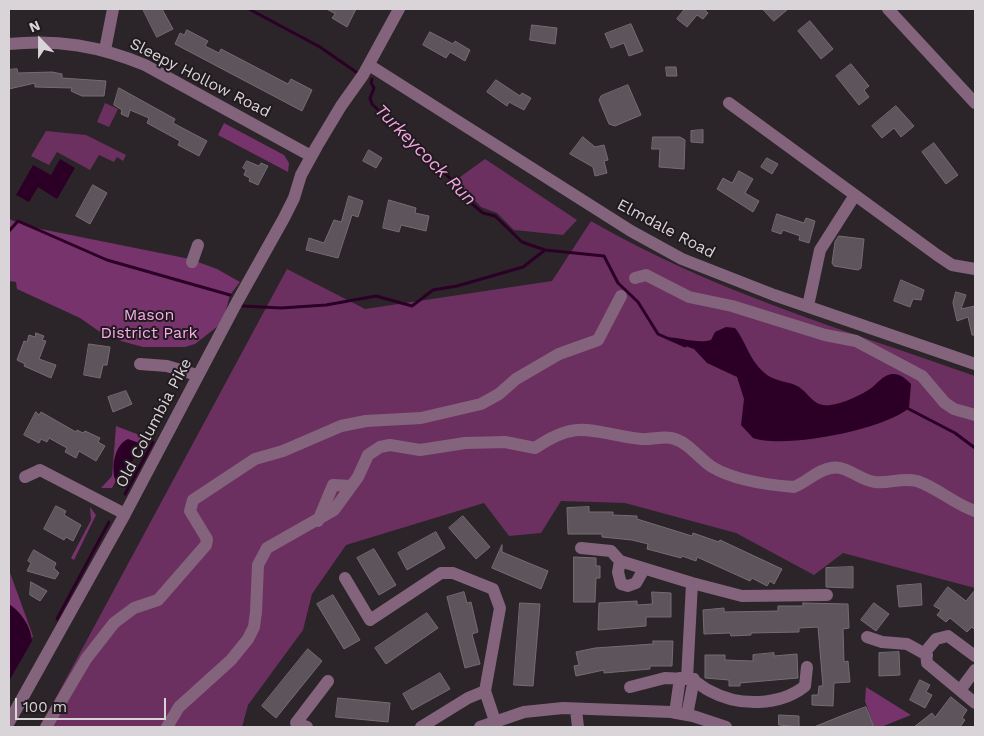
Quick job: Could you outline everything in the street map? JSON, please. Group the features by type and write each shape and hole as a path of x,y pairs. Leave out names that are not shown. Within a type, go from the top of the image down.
{"street":[{"path":"105,50 113,9"},
{"name":"Old Columbia Pike","path":"9,722 125,514 197,375 288,211 301,175 334,115 369,65 399,9"},
{"path":"888,9 975,103"},
{"name":"Sleepy Hollow Road","path":"9,44 61,42 105,50 145,65 312,156"},
{"name":"Elmdale Road","path":"369,65 648,241 716,273 975,364"},
{"path":"729,103 952,265 975,269"},
{"path":"808,306 820,250 855,195"},
{"path":"192,262 198,245"},
{"path":"635,278 646,276 689,298 732,306 825,335 856,341 922,376 945,403 954,409 975,414"},
{"path":"46,727 86,659 109,628 123,614 158,600 206,545 207,539 190,511 193,500 255,459 283,451 341,426 366,421 421,418 481,404 499,394 516,379 559,354 598,340 621,296"},
{"path":"140,364 167,366 197,375"},
{"path":"167,727 179,708 231,660 248,639 254,627 258,565 267,548 318,521 333,485 351,486 358,477 368,455 380,447 399,445 420,450 465,443 505,442 536,448 562,432 577,428 642,439 671,438 682,442 711,466 721,471 769,484 794,487 818,473 834,467 847,470 876,482 907,479 939,491 958,504 975,511"},
{"path":"25,477 40,470 125,514"},
{"path":"581,548 611,551 620,561 742,596 827,595"},
{"path":"620,561 618,572 621,584 628,586 636,583 644,569"},
{"path":"345,578 370,620 441,573 453,573 493,589 500,608 485,691 495,721"},
{"path":"681,714 687,679 692,583"},
{"path":"975,656 948,636 936,639 926,651 927,662 975,703"},
{"path":"867,637 882,642 907,644 927,655"},
{"path":"630,687 665,678 687,679 726,698 740,702 761,702 794,694 805,686 807,667"},
{"path":"961,690 975,670"},
{"path":"307,727 296,723 328,682"},
{"path":"421,727 468,698 485,691"},
{"path":"480,727 524,712 544,709 681,714 726,727"},
{"path":"576,710 578,727"}],"shaded area":[{"path":"105,103 118,109 109,127 97,122"},
{"path":"46,131 86,135 126,155 123,161 117,157 114,162 99,155 90,170 57,152 49,165 31,156"},
{"path":"60,159 75,168 57,199 38,187 29,202 16,195 33,165 51,175"},
{"path":"485,159 577,220 563,235 514,230 497,213 481,207 456,180"},
{"path":"591,221 637,246 731,289 779,308 975,376 975,588 843,553 814,575 736,533 625,503 561,501 541,533 509,536 484,503 346,545 312,594 303,630 248,705 242,727 40,727 287,269 365,309 552,281"},
{"path":"726,327 735,328 756,364 767,375 799,387 819,404 829,405 848,400 870,389 886,376 898,374 911,384 909,408 878,424 833,435 787,441 768,441 753,438 741,425 744,399 737,377 707,363 694,349 668,340 665,337 706,341 711,340 715,332"},
{"path":"128,439 139,443 139,449 120,483 115,479 114,474 115,456 120,446"},
{"path":"9,604 25,620 30,630 32,641 9,681"}],"green space":[{"path":"224,123 284,155 289,163 288,172 218,135"},
{"name":"Mason District Park","path":"9,219 26,226 190,259 217,269 240,282 230,295 225,314 218,326 195,344 185,347 143,347 121,341 110,333 103,334 80,318 17,289 16,282 9,281"},
{"path":"116,426 142,436 112,488 101,488 112,476"},
{"path":"90,507 96,515 74,560 71,558 91,520"},
{"path":"9,570 33,636 9,680"},
{"path":"866,687 911,715 881,727 874,727 865,701"}],"building":[{"path":"143,9 162,9 173,29 157,37"},
{"path":"327,9 356,9 347,27 332,18 335,14"},
{"path":"685,9 704,9 708,13 703,19 697,15 687,27 677,19"},
{"path":"763,9 788,9 774,21"},
{"path":"810,21 833,49 821,59 798,31"},
{"path":"631,24 643,51 629,56 624,43 611,48 605,34"},
{"path":"532,25 557,28 555,44 530,40"},
{"path":"187,30 208,41 205,46 219,53 221,49 288,84 291,79 312,90 302,111 175,44 180,33 184,35"},
{"path":"430,32 453,44 455,41 470,50 465,61 450,52 446,58 423,45"},
{"path":"851,64 869,86 864,90 869,97 859,105 836,76"},
{"path":"666,67 676,67 677,76 667,76"},
{"path":"17,69 18,73 52,72 62,74 62,78 106,81 104,96 82,96 71,91 72,88 35,87 35,83 9,89 9,70"},
{"path":"496,80 520,96 522,93 531,98 524,110 509,102 507,106 487,92"},
{"path":"628,85 641,115 615,126 609,124 599,100 601,96"},
{"path":"119,88 175,119 173,123 207,141 199,156 178,145 180,141 147,123 149,118 130,110 128,117 121,114 122,110 114,105"},
{"path":"896,106 914,126 901,137 894,128 882,138 872,126"},
{"path":"703,130 703,143 691,142 691,131"},
{"path":"583,137 595,147 604,145 608,160 604,161 607,173 595,176 593,167 570,154"},
{"path":"653,137 680,137 685,140 684,169 659,167 660,149 652,149"},
{"path":"934,143 958,175 946,184 922,152"},
{"path":"369,150 382,158 376,168 363,161"},
{"path":"767,158 778,164 772,174 761,167"},
{"path":"247,161 259,166 261,163 268,166 258,185 249,181 250,178 244,175 246,170 243,168"},
{"path":"739,171 753,179 745,193 759,201 753,212 717,189 723,178 732,183"},
{"path":"93,185 107,193 90,224 76,216"},
{"path":"349,196 363,201 358,217 352,215 338,258 306,250 309,238 324,243 334,220 341,222"},
{"path":"389,200 416,208 415,213 429,216 426,231 401,225 399,232 383,228"},
{"path":"777,214 804,223 806,218 815,221 809,243 799,240 800,236 783,230 781,234 772,231"},
{"path":"839,236 864,239 861,268 858,270 834,266 832,263 835,242"},
{"path":"901,280 924,290 921,300 913,299 910,307 894,301"},
{"path":"956,292 966,295 961,309 975,306 975,335 972,335 968,317 957,321 953,303"},
{"path":"36,333 44,336 42,340 46,341 39,359 56,365 51,378 24,366 25,364 17,360 24,341 27,342 29,335 35,337"},
{"path":"89,344 110,347 107,365 103,365 100,378 84,375"},
{"path":"126,391 132,404 113,412 108,397"},
{"path":"36,412 39,415 41,412 76,432 77,430 83,433 85,431 100,438 98,442 105,446 96,461 79,451 76,458 65,452 67,448 49,438 47,442 41,439 39,443 24,435"},
{"path":"56,506 66,511 64,515 81,525 73,541 66,537 64,540 44,529"},
{"path":"589,507 589,512 613,512 613,515 637,516 637,519 692,536 693,533 719,542 720,540 782,569 774,584 770,581 767,586 752,578 750,581 697,557 696,561 682,556 681,558 647,549 648,544 632,540 602,537 602,534 568,534 567,508"},
{"path":"463,516 490,547 476,559 449,528"},
{"path":"436,532 445,548 407,570 398,553"},
{"path":"502,545 502,552 548,571 541,589 492,568"},
{"path":"374,549 396,585 379,595 357,558"},
{"path":"34,550 56,563 54,568 59,573 55,579 27,571 31,563 28,561"},
{"path":"574,557 596,558 596,566 600,566 600,578 596,578 595,602 574,602"},
{"path":"853,567 853,588 826,587 826,568"},
{"path":"31,582 47,591 40,601 30,595"},
{"path":"921,584 922,605 899,607 897,586"},
{"path":"948,587 966,601 975,590 975,630 972,627 967,632 950,618 946,622 937,615 941,610 934,606"},
{"path":"464,592 467,603 471,602 478,632 472,634 480,664 465,668 447,597"},
{"path":"652,592 671,593 671,617 646,617 646,626 598,630 599,603 637,601 637,605 652,604"},
{"path":"333,595 360,640 344,649 317,604"},
{"path":"520,603 540,604 533,686 514,685"},
{"path":"803,603 848,604 849,628 843,629 844,662 848,661 850,682 834,683 833,706 812,705 812,695 818,695 819,686 823,686 818,627 799,628 799,632 751,633 751,635 731,636 730,633 704,634 703,610 724,608 724,612 778,611 778,606 803,606"},
{"path":"874,603 889,614 876,631 861,620"},
{"path":"427,613 438,628 386,664 375,648"},
{"path":"653,641 673,641 672,666 650,666 650,669 604,673 604,670 576,676 574,666 579,665 576,652 595,648 653,644"},
{"path":"308,649 322,661 276,718 262,706"},
{"path":"899,652 900,675 879,676 879,653"},
{"path":"774,653 774,656 797,654 798,678 740,683 740,686 729,686 729,680 705,678 705,655 725,655 725,660 753,661 753,655"},
{"path":"440,673 450,689 412,710 403,694"},
{"path":"920,680 930,685 926,692 932,695 925,708 910,700"},
{"path":"951,697 967,710 962,718 965,720 960,727 914,727 932,713 935,717"},
{"path":"338,698 390,703 388,722 336,717"},
{"path":"866,707 874,727 814,727 841,716"},
{"path":"779,715 799,716 799,727 779,725"}],"waterway":[{"name":"Turkeycock Run","path":"249,9 320,47 356,72"},
{"name":"Turkeycock Run","path":"372,79 371,83 374,88 370,98 372,104 457,185 471,203 483,213 495,216 522,242 545,250 604,256 618,283 638,302 658,334 685,346"},
{"name":"Turkeycock Run","path":"9,231 18,221 107,260 230,295"},
{"name":"Turkeycock Run","path":"243,306 281,308 326,305 376,296 412,306 433,290 457,286 523,267 545,250"},
{"name":"Turkeycock Run","path":"905,407 955,433 975,448"},
{"path":"125,494 153,442"},
{"path":"57,619 109,522"}]}
